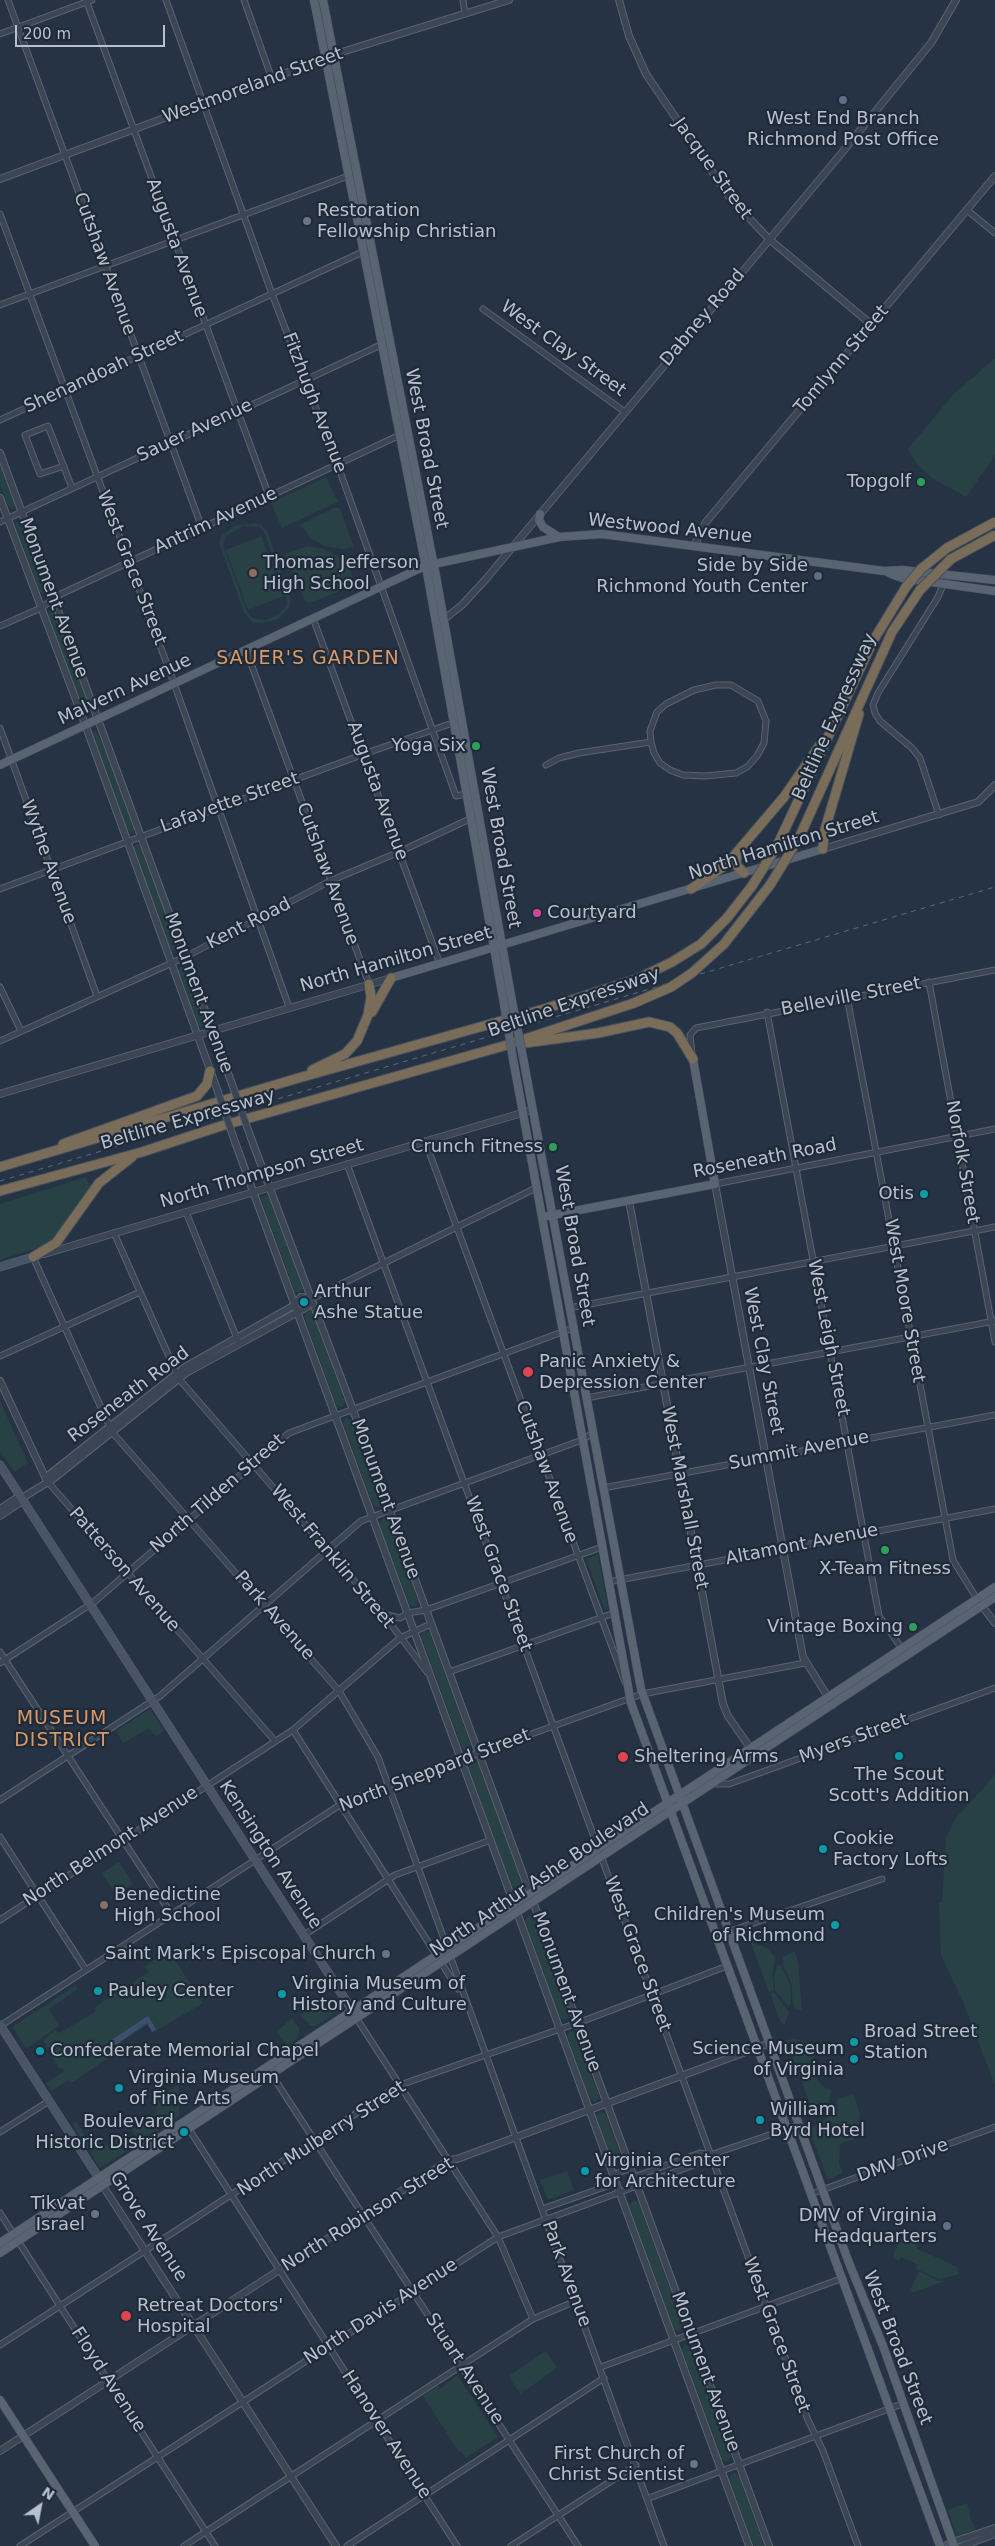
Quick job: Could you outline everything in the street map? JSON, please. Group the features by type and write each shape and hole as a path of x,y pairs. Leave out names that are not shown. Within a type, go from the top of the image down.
{"highway":[{"name":"Beltline Expressway","path":"0,1167 295,1079 544,1009 656,971 687,954 714,932 752,886 777,846 872,641 906,587 932,559 947,548 995,522"},
{"name":"Beltline Expressway","path":"0,1191 142,1152 221,1126 507,1045 634,1003 671,987 692,972 724,944 770,886 799,838 892,632 920,590 951,559 995,535"},
{"path":"823,849 824,833 869,681"},
{"path":"691,890 716,874 737,852 784,797 834,724"},
{"path":"737,852 736,865 744,873"},
{"path":"295,1079 345,1054 357,1041 391,978"},
{"path":"366,1024 370,1004 369,984"},
{"path":"507,1045 598,1033 649,1022 670,1028 677,1033 693,1058"},
{"path":"38,1156 75,1138 196,1096 207,1084 210,1071"},
{"path":"33,1257 45,1251 64,1234 105,1177 121,1164 142,1152"}],"main road":[{"name":"West Broad Street","path":"314,0 353,175"},
{"name":"West Broad Street","path":"323,0 334,55 353,175 440,621 498,947 512,1001 522,1052 568,1308 642,1694 822,2190 902,2404 951,2545"},
{"path":"540,514 543,527 559,537"},
{"name":"Westwood Avenue","path":"429,564 559,537 590,533 884,571 902,570 995,580"},
{"name":"Malvern Avenue","path":"0,765 429,564"},
{"name":"Westwood Avenue","path":"884,571 902,578 995,591"},
{"name":"West Broad Street","path":"458,722 466,794 474,817"},
{"name":"North Hamilton Street","path":"391,978 691,890 823,849"},
{"name":"West Broad Street","path":"498,947 504,1004 522,1112 630,1698 940,2546"},
{"name":"West Clay Street","path":"693,1058 715,1184"},
{"name":"Roseneath Road","path":"541,1217 715,1184"},
{"name":"North Thompson Street","path":"0,1267 33,1257"},
{"name":"Kensington Avenue","path":"0,1465 357,2019"},
{"name":"North Arthur Ashe Boulevard","path":"680,1800 737,1768 907,1656 980,1602 995,1587"},
{"name":"North Arthur Ashe Boulevard","path":"0,2253 16,2238 187,2125 267,2067 352,2010 598,1848 680,1800 750,1749 902,1649 980,1602 995,1597"},
{"name":"North Arthur Ashe Boulevard","path":"187,2125 272,2075 518,1914 602,1858 669,1807"},
{"name":"Grove Avenue","path":"0,2026 101,2182"},
{"name":"North Arthur Ashe Boulevard","path":"0,2243 16,2238"},
{"path":"0,2400 95,2546"}],"street":[{"name":"Cutshaw Avenue","path":"8,0 138,356 172,442 202,528"},
{"name":"Fitzhugh Avenue","path":"166,0 272,294 306,378 337,463 456,796 466,794"},
{"path":"244,0 272,79"},
{"path":"462,0 465,14"},
{"name":"Westmoreland Street","path":"0,179 334,55 510,0"},
{"name":"Jacque Street","path":"619,0 628,36 646,74 730,198 750,222 769,240 872,325"},
{"name":"Dabney Road","path":"440,621 473,593 769,240 923,54 942,27 956,0"},
{"path":"0,34 88,1"},
{"name":"Augusta Avenue","path":"88,1 204,325 269,496"},
{"path":"0,305 353,175"},
{"name":"Tomlynn Street","path":"694,546 706,522 995,176"},
{"path":"967,210 995,233"},
{"name":"West Grace Street","path":"0,214 129,562 289,1007"},
{"name":"Shenandoah Street","path":"0,420 367,249"},
{"name":"West Clay Street","path":"483,309 625,412"},
{"name":"Sauer Avenue","path":"0,522 386,342"},
{"path":"64,466 40,474 25,435 48,426 64,466 72,488"},
{"name":"Antrim Avenue","path":"0,625 41,608 52,600 129,562 337,463 404,434"},
{"name":"Monument Avenue","path":"0,453 52,600 98,719 269,1187 353,1410 769,2546"},
{"name":"Monument Avenue","path":"0,498 85,724 235,1142 749,2546"},
{"path":"939,815 920,758 912,748 880,721 874,713 873,704 947,575"},
{"name":"Augusta Avenue","path":"313,618 364,754 438,964"},
{"name":"Cutshaw Avenue","path":"246,650 369,984"},
{"path":"716,685 730,685 751,696 758,701 766,720 765,738 757,756 736,773 706,776 683,774 670,770 660,763 651,742 652,720 657,712 666,704 694,690 716,685"},
{"name":"Lafayette Street","path":"0,888 364,754 458,722"},
{"name":"Wythe Avenue","path":"0,728 97,996"},
{"path":"546,765 558,758 579,753 651,742"},
{"name":"North Hamilton Street","path":"823,849 978,802 995,785"},
{"name":"Kent Road","path":"0,1041 170,962 186,957 330,881 399,852 474,817"},
{"name":"Belleville Street","path":"707,1025 767,1012 995,970"},
{"name":"North Hamilton Street","path":"0,1094 391,978"},
{"name":"Norfolk Street","path":"929,982 974,1230 993,1321 995,1342"},
{"path":"0,987 21,1031"},
{"name":"West Moore Street","path":"847,997 953,1560 980,1602"},
{"name":"West Leigh Street","path":"767,1012 879,1616 907,1656"},
{"name":"West Clay Street","path":"693,1058 690,1032 707,1025"},
{"name":"North Thompson Street","path":"33,1257 532,1110"},
{"name":"Roseneath Road","path":"715,1184 995,1129"},
{"name":"Cutshaw Avenue","path":"426,1141 456,1228 628,1689"},
{"name":"West Grace Street","path":"347,1164 710,2155 815,2436 824,2451 858,2546"},
{"name":"West Clay Street","path":"715,1184 805,1663 833,1705"},
{"name":"Roseneath Road","path":"0,1516 47,1481 50,1474 178,1377 296,1308 307,1307 312,1299 536,1188"},
{"name":"West Marshall Street","path":"629,1201 724,1709 755,1756"},
{"path":"186,1212 238,1341"},
{"path":"568,1308 995,1227"},
{"name":"West Franklin Street","path":"114,1233 178,1377 383,1614 431,1676"},
{"name":"Park Avenue","path":"33,1257 111,1429 340,1691 378,1757 446,1949 447,1960 467,2003 487,2054 545,2218 649,2498 664,2546"},
{"path":"0,1356 140,1292"},
{"name":"Roseneath Road","path":"296,1308 302,1296 312,1299"},
{"path":"586,1398 993,1321"},
{"name":"North Tilden Street","path":"3,1661 90,1604 289,1433 573,1328"},
{"name":"Patterson Avenue","path":"0,1381 47,1481 275,1741"},
{"name":"Summit Avenue","path":"604,1488 995,1414"},
{"path":"0,1800 153,1701 361,1520 582,1440 593,1432"},
{"name":"Roseneath Road","path":"0,1509 15,1499 22,1498"},
{"name":"Altamont Avenue","path":"608,1582 995,1509"},
{"path":"383,1614 395,1618 408,1613 426,1610 602,1546"},
{"path":"980,1602 995,1623"},
{"path":"448,1672 614,1613"},
{"name":"North Belmont Avenue","path":"0,1920 293,1730 400,1638 431,1624"},
{"path":"0,1652 3,1661 172,1914"},
{"name":"North Sheppard Street","path":"0,2026 341,1804 642,1694 805,1663"},
{"name":"Myers Street","path":"711,1784 724,1785 995,1688"},
{"path":"293,1730 438,1954 447,1960"},
{"path":"733,1761 737,1768 747,1777"},
{"path":"0,1837 86,1970"},
{"path":"304,1935 389,1879 491,1840"},
{"path":"716,1936 882,1879"},
{"name":"North Mulberry Street","path":"0,2345 232,2196 400,2085 578,2023 727,1966"},
{"name":"Kensington Avenue","path":"357,2019 498,2237 533,2319"},
{"name":"North Robinson Street","path":"0,2451 449,2160 770,2043"},
{"name":"Stuart Avenue","path":"267,2067 578,2546"},
{"path":"0,2132 49,2101"},
{"name":"Hanover Avenue","path":"187,2125 457,2546"},
{"name":"North Davis Avenue","path":"20,2546 413,2290 498,2237 545,2218 702,2162 710,2155 799,2125"},
{"name":"DMV Drive","path":"811,2194 995,2127"},
{"name":"North Davis Avenue","path":"634,2177 700,2153 710,2155"},
{"path":"613,2175 631,2168"},
{"name":"Grove Avenue","path":"101,2182 336,2546"},
{"path":"542,2209 616,2183"},
{"name":"Floyd Avenue","path":"0,2213 215,2546"},
{"path":"601,2367 767,2308 843,2278"},
{"path":"184,2546 533,2319 576,2301"},
{"path":"347,2546 604,2378"},
{"path":"649,2498 902,2404"},
{"path":"511,2546 636,2465"},
{"path":"951,2545 995,2528"},
{"path":"962,2546 995,2534"}],"green space":[{"path":"995,358 995,455 966,497 932,478 917,464 908,449 953,395"},
{"path":"0,462 16,505 12,509 8,506 0,485"},
{"path":"326,477 338,502 282,528 271,503"},
{"path":"336,507 340,509 354,547 342,549 325,546 311,538 300,525"},
{"path":"18,521 23,523 47,589 45,594 40,592 15,525"},
{"path":"256,523 262,525 268,533 291,600 289,608 279,619 262,623 252,622 244,612 219,543 221,536 234,526","holes":["243,526 259,527 265,534 287,600 287,605 279,614 266,620 252,618 246,609 223,545 227,535"]},
{"path":"261,536 284,596 248,610 226,550"},
{"path":"307,546 324,549 339,557 350,569 355,585 310,603 305,601 284,554"},
{"path":"50,610 55,611 91,709 90,713 86,712 70,674 48,614"},
{"path":"96,731 111,762 135,829 132,833 126,830 92,735 92,732"},
{"path":"136,843 141,846 178,946 177,952 171,950 133,848"},
{"path":"181,965 186,968 205,1021 205,1027 201,1028 197,1024 178,970"},
{"path":"86,1177 90,1187 56,1237 38,1248 0,1260 0,1204"},
{"path":"264,1195 269,1196 303,1289 300,1293 295,1292 261,1199"},
{"path":"307,1311 313,1313 345,1402 342,1407 336,1405 304,1316"},
{"path":"0,1401 28,1463 14,1472 0,1451"},
{"path":"346,1418 352,1420 382,1502 379,1508 373,1506 343,1423"},
{"path":"383,1518 389,1520 418,1601 415,1607 409,1604 379,1524"},
{"path":"598,1554 608,1609 605,1610 586,1559"},
{"path":"424,1631 430,1633 471,1745 468,1751 462,1748 421,1636"},
{"path":"150,1709 164,1731 156,1737 149,1728 123,1743 116,1731"},
{"path":"472,1762 478,1763 523,1886 520,1892 513,1889 468,1767"},
{"path":"995,1775 995,2085 963,2002 941,1955 939,1902 942,1902 946,1837 956,1818"},
{"path":"119,1862 133,1884 116,1895 102,1873"},
{"path":"528,1915 534,1918 569,2015 566,2020 560,2018 525,1921"},
{"path":"750,1941 766,1948 775,1957 772,1976 774,1990 769,1992"},
{"path":"169,1951 203,2003 153,2033 147,2025 114,2047 117,2052 71,2083 69,2080 51,2091 46,2083 64,2071 62,2068 59,2069 43,2040 55,2030 59,2033 95,2012 96,2006 149,1972 145,1966"},
{"path":"795,1951 798,1963 802,2011 795,2009 793,2005 791,1982 783,1964 783,1957"},
{"path":"777,1965 781,1965 790,1985 791,2004 788,2006 775,1990 774,1978"},
{"path":"75,1986 78,1989 49,2009 59,2026 26,2049 12,2027"},
{"path":"774,1992 789,2012 784,2026 779,2019 770,1993"},
{"path":"322,2001 338,2011 316,2026 310,2026 300,2014"},
{"path":"292,2018 299,2028 299,2033 297,2039 287,2045 276,2032"},
{"path":"570,2031 576,2033 599,2096 596,2102 590,2099 567,2036"},
{"path":"794,2039 808,2042 817,2052 813,2059 814,2074 822,2086 831,2090 829,2105 825,2111 815,2118 786,2040"},
{"path":"179,2084 179,2116 140,2142 131,2129 158,2111 152,2101"},
{"path":"853,2094 860,2114 857,2138 840,2144 839,2164 843,2173 828,2180 809,2130 829,2116 838,2099"},
{"path":"602,2112 606,2115 622,2158 619,2164 613,2162 597,2118 598,2113"},
{"path":"76,2121 88,2141 91,2139 95,2147 100,2143 103,2147 124,2134 133,2147 100,2168 72,2124"},
{"path":"567,2171 574,2190 548,2200 540,2180"},
{"path":"634,2200 639,2203 683,2325 680,2332 674,2329 629,2206"},
{"path":"916,2234 919,2243 916,2248 957,2267 959,2274 939,2279 916,2269 918,2265 901,2257 899,2261 894,2258 893,2255 902,2237 912,2242"},
{"path":"919,2271 939,2281 945,2281 912,2293 911,2288"},
{"path":"685,2344 691,2347 731,2455 728,2462 722,2459 682,2350"},
{"path":"546,2351 557,2368 520,2394 509,2376"},
{"path":"457,2375 498,2437 466,2458 461,2451 459,2452 423,2396 438,2386 440,2389"},
{"path":"734,2473 739,2476 764,2546 754,2546 729,2480 730,2476"},
{"path":"967,2503 971,2520 976,2529 957,2536 948,2510"}],"water":[{"path":"148,2016 156,2029 152,2032 147,2023 114,2046 110,2041"}],"railway":[{"path":"0,1181 995,887"}],"place":[{"name":"West End Branch Richmond Post Office","path":"843,100"},
{"name":"Restoration Fellowship Christian","path":"307,221"},
{"name":"Topgolf","path":"921,482"},
{"name":"Thomas Jefferson High School","path":"253,573"},
{"name":"Side by Side Richmond Youth Center","path":"818,576"},
{"name":"Yoga Six","path":"476,746"},
{"name":"Courtyard","path":"537,913"},
{"name":"Crunch Fitness","path":"553,1147"},
{"name":"Otis","path":"924,1194"},
{"name":"Arthur Ashe Statue","path":"304,1302"},
{"name":"Panic Anxiety & Depression Center","path":"528,1372"},
{"name":"X-Team Fitness","path":"885,1550"},
{"name":"Vintage Boxing","path":"913,1627"},
{"name":"The Scout Scott's Addition","path":"899,1756"},
{"name":"Sheltering Arms","path":"623,1757"},
{"name":"Cookie Factory Lofts","path":"823,1849"},
{"name":"Benedictine High School","path":"104,1905"},
{"name":"Children's Museum of Richmond","path":"835,1925"},
{"name":"Saint Mark's Episcopal Church","path":"386,1954"},
{"name":"Pauley Center","path":"98,1991"},
{"name":"Virginia Museum of History and Culture","path":"282,1994"},
{"name":"Broad Street Station","path":"854,2042"},
{"name":"Confederate Memorial Chapel","path":"40,2051"},
{"name":"Science Museum of Virginia","path":"854,2059"},
{"name":"Virginia Museum of Fine Arts","path":"119,2088"},
{"name":"William Byrd Hotel","path":"760,2120"},
{"name":"Boulevard Historic District","path":"184,2132"},
{"name":"Virginia Center for Architecture","path":"585,2171"},
{"name":"Tikvat Israel","path":"95,2214"},
{"name":"DMV of Virginia Headquarters","path":"947,2226"},
{"name":"Retreat Doctors' Hospital","path":"126,2316"},
{"name":"First Church of Christ Scientist","path":"694,2464"}],"district":[{"name":"SAUER'S GARDEN","path":"308,659"},
{"name":"MUSEUM DISTRICT","path":"62,1730"}]}
